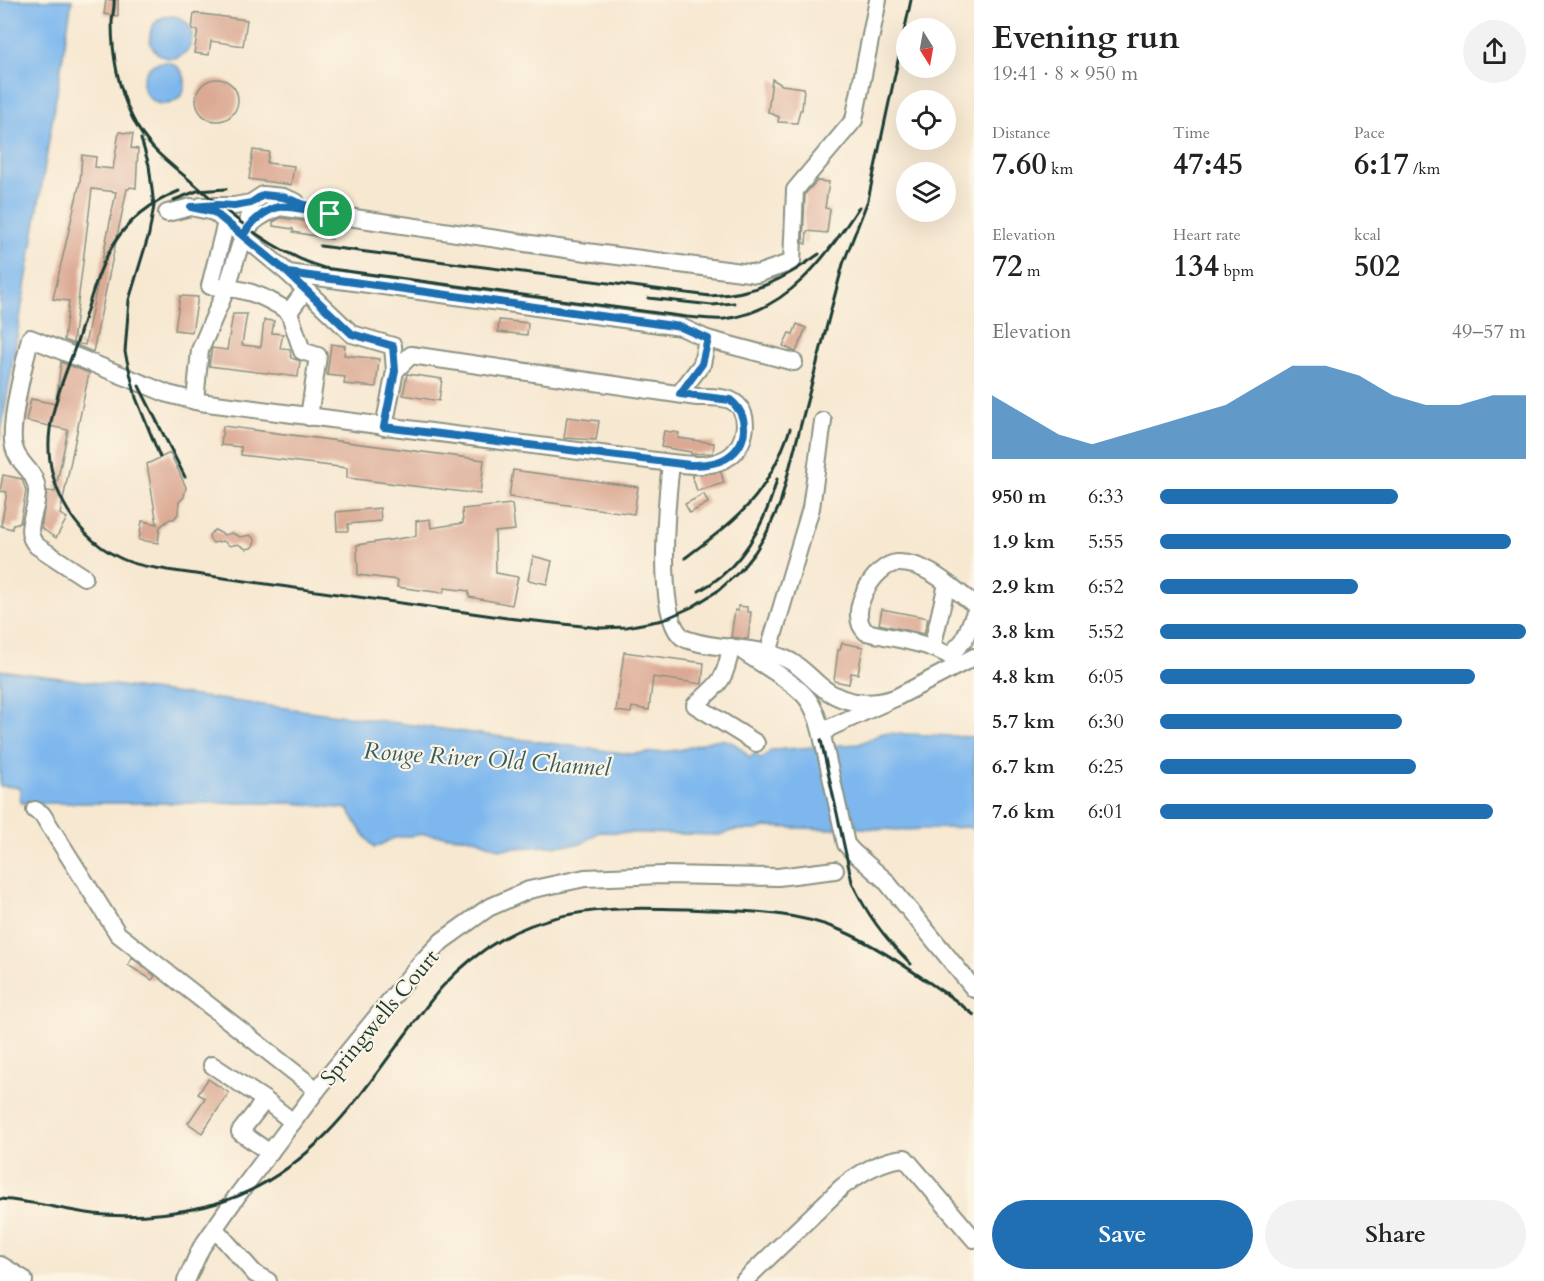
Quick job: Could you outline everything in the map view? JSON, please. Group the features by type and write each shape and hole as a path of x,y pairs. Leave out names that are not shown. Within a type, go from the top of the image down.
{"highway":[{"path":"0,1268 21,1281"}],"street":[{"path":"218,286 245,232 258,217 279,207 746,273 757,274 783,266 792,262 795,190 854,120 878,0"},
{"path":"167,213 191,207 234,206 251,203 263,195 283,197 330,214"},
{"path":"245,232 251,203"},
{"path":"191,207 214,212 226,222 245,232 352,334 393,346 395,371 384,427"},
{"path":"195,401 200,350 218,286 226,222"},
{"path":"288,273 681,327 708,339 794,362"},
{"path":"218,286 267,298 289,312 302,351 318,356 309,417"},
{"path":"289,312 306,290"},
{"path":"84,577 37,546 29,534 35,509 36,482 32,472 18,457 12,440 30,338 168,393 195,401 671,464 699,465 727,458 742,440 745,429 743,415 737,405 730,400 411,355 395,371"},
{"path":"680,394 702,364 708,339"},
{"path":"768,653 810,508 823,421"},
{"path":"671,464 665,538 668,602 673,625 680,636 693,642 768,653 791,662 820,687 848,701 874,703 895,698"},
{"path":"961,659 932,648 866,632 861,627 858,618 859,607 865,592 880,571 896,563 922,568 974,604"},
{"path":"932,648 947,584"},
{"path":"961,659 964,640 974,615"},
{"path":"735,647 801,692 813,709 822,735"},
{"path":"735,647 727,671 721,680 695,705 756,743"},
{"path":"822,735 829,728 895,698 961,659"},
{"path":"809,676 816,700 844,839 852,851 885,880 974,989"},
{"path":"35,810 42,814 117,934 318,1090"},
{"name":"Springwells Court","path":"186,1281 201,1248 214,1229 293,1122 417,966 442,941 488,908 529,890 563,881 604,876 778,877 835,870"},
{"path":"212,1065 265,1100 293,1122"},
{"path":"265,1100 240,1132 270,1153"},
{"path":"744,1281 842,1187 859,1173 890,1160 906,1158 974,1239"},
{"path":"214,1229 255,1274 267,1281"}],"water":[{"path":"0,0 72,0 0,440"},
{"path":"171,16 186,22 192,37 186,52 171,58 156,52 150,37 156,22"},
{"path":"164,62 179,68 185,83 179,98 164,104 149,98 143,83 149,68"},
{"name":"Rouge River Old Channel","path":"0,670 631,754 678,750 708,741 724,740 741,748 750,758 755,753 761,759 772,750 859,744 883,733 974,737 974,829 968,827 901,830 766,827 756,830 735,830 719,835 599,832 581,844 500,849 473,838 424,834 394,838 374,848 348,809 294,803 21,803 18,787 0,786"}],"building":[{"path":"106,0 118,0 118,16 104,14"},
{"path":"194,13 247,20 243,46 211,41 209,55 194,53 198,30 192,30"},
{"path":"217,79 232,85 238,100 232,115 217,121 202,115 196,100 202,85"},
{"path":"772,79 782,85 804,88 802,110 800,110 797,123 778,122 779,117 768,112"},
{"path":"119,132 133,134 131,148 138,149 136,188 127,189 93,352 64,340 69,301 53,299 80,182 82,155 96,157 95,167 113,169","holes":["92,189 116,192 85,345 73,343"]},
{"path":"253,150 269,152 267,163 294,166 291,185 249,179"},
{"path":"817,181 829,182 825,208 830,209 827,233 807,231 806,244 803,243 805,194"},
{"path":"281,218 333,225 332,239 273,226 273,222"},
{"path":"180,296 198,297 192,332 175,330"},
{"path":"233,314 247,314 242,345 261,347 264,320 274,321 272,333 283,334 280,348 290,349 291,358 300,361 298,377 209,366 212,348 227,350"},
{"path":"499,320 528,323 527,335 498,332"},
{"path":"797,324 806,328 796,352 783,346 789,333 793,334"},
{"path":"331,344 345,346 344,355 379,359 376,387 344,384 345,377 327,375"},
{"path":"61,362 89,373 60,514 67,518 56,538 41,528 47,491 55,492 68,430 26,421 31,399 56,404"},
{"path":"407,374 442,379 439,401 403,395"},
{"path":"567,417 599,421 596,440 564,438"},
{"path":"223,426 484,460 480,494 347,478 347,468 241,455 241,447 221,445"},
{"path":"664,431 679,433 678,438 714,443 713,453 691,454 691,452 661,447"},
{"path":"170,453 186,487 184,497 179,502 178,514 160,527 158,543 139,540 142,521 157,524 147,464"},
{"path":"513,470 638,487 634,514 509,497"},
{"path":"721,472 724,483 697,491 692,475"},
{"path":"3,475 22,479 26,491 20,523 13,524 12,529 1,526 7,492 0,491"},
{"path":"704,494 708,503 690,513 685,504"},
{"path":"512,504 515,530 495,532 496,573 518,577 512,605 469,597 469,591 445,588 443,593 397,587 398,580 358,575 357,545 416,536 416,521 430,519 431,528 463,523 462,509"},
{"path":"380,508 381,521 348,524 348,531 337,531 336,512"},
{"path":"215,530 224,535 232,533 240,537 250,535 255,540 254,545 246,549 238,544 230,546 223,541 213,543 209,535"},
{"path":"533,556 552,561 547,584 528,580"},
{"path":"738,606 747,607 747,612 751,612 748,639 731,637 735,610 738,611"},
{"path":"882,609 928,618 924,634 879,624"},
{"path":"842,643 863,647 858,674 851,673 849,684 834,681 838,650"},
{"path":"624,652 704,663 702,684 653,677 649,710 632,707 631,713 616,711"},
{"path":"132,958 155,976 152,980 128,965"},
{"path":"208,1079 229,1093 202,1133 188,1123 205,1098 198,1094"}],"railway":[{"path":"114,0 112,35 117,71 127,106 138,128 151,146 166,161 254,232 287,253 324,268 687,317 724,319 747,314 767,305 803,279 819,262 859,207"},
{"path":"179,191 155,203 135,218 120,234 109,252 92,294 54,407 49,448 51,468 64,504 87,535 124,560 167,570 507,618 601,628 626,627 663,620 692,607 719,590 740,571 766,534 780,504 843,264 868,200 911,0"},
{"path":"141,139 149,165 154,206 149,234 129,300 125,352 136,398 160,457"},
{"path":"174,200 197,191 226,189"},
{"path":"320,246 710,296 741,292 768,284 819,254"},
{"path":"648,298 712,305 734,303"},
{"path":"139,386 185,477"},
{"path":"685,558 722,530 750,504 771,472 790,429"},
{"path":"699,591 728,570 750,543 766,512 777,479"},
{"path":"821,740 852,882 877,926 911,964"},
{"path":"0,1199 87,1213 143,1215 203,1207 238,1196 266,1182 290,1166 333,1128 370,1083 437,993 472,959 502,939 534,924 566,915 635,908 727,910 792,916 824,924 869,944 952,998"},
{"path":"946,993 974,1015"}],"route":[{"path":"330,214 279,207 258,217 247,228 243,236 288,273 681,327 708,339 702,364 680,394 730,400 737,405 743,415 745,429 742,440 727,458 709,464 690,465 384,427 395,371 393,346 352,334 288,273 243,236 214,212 191,207 234,206 251,203 263,195 283,197 330,214"}]}
